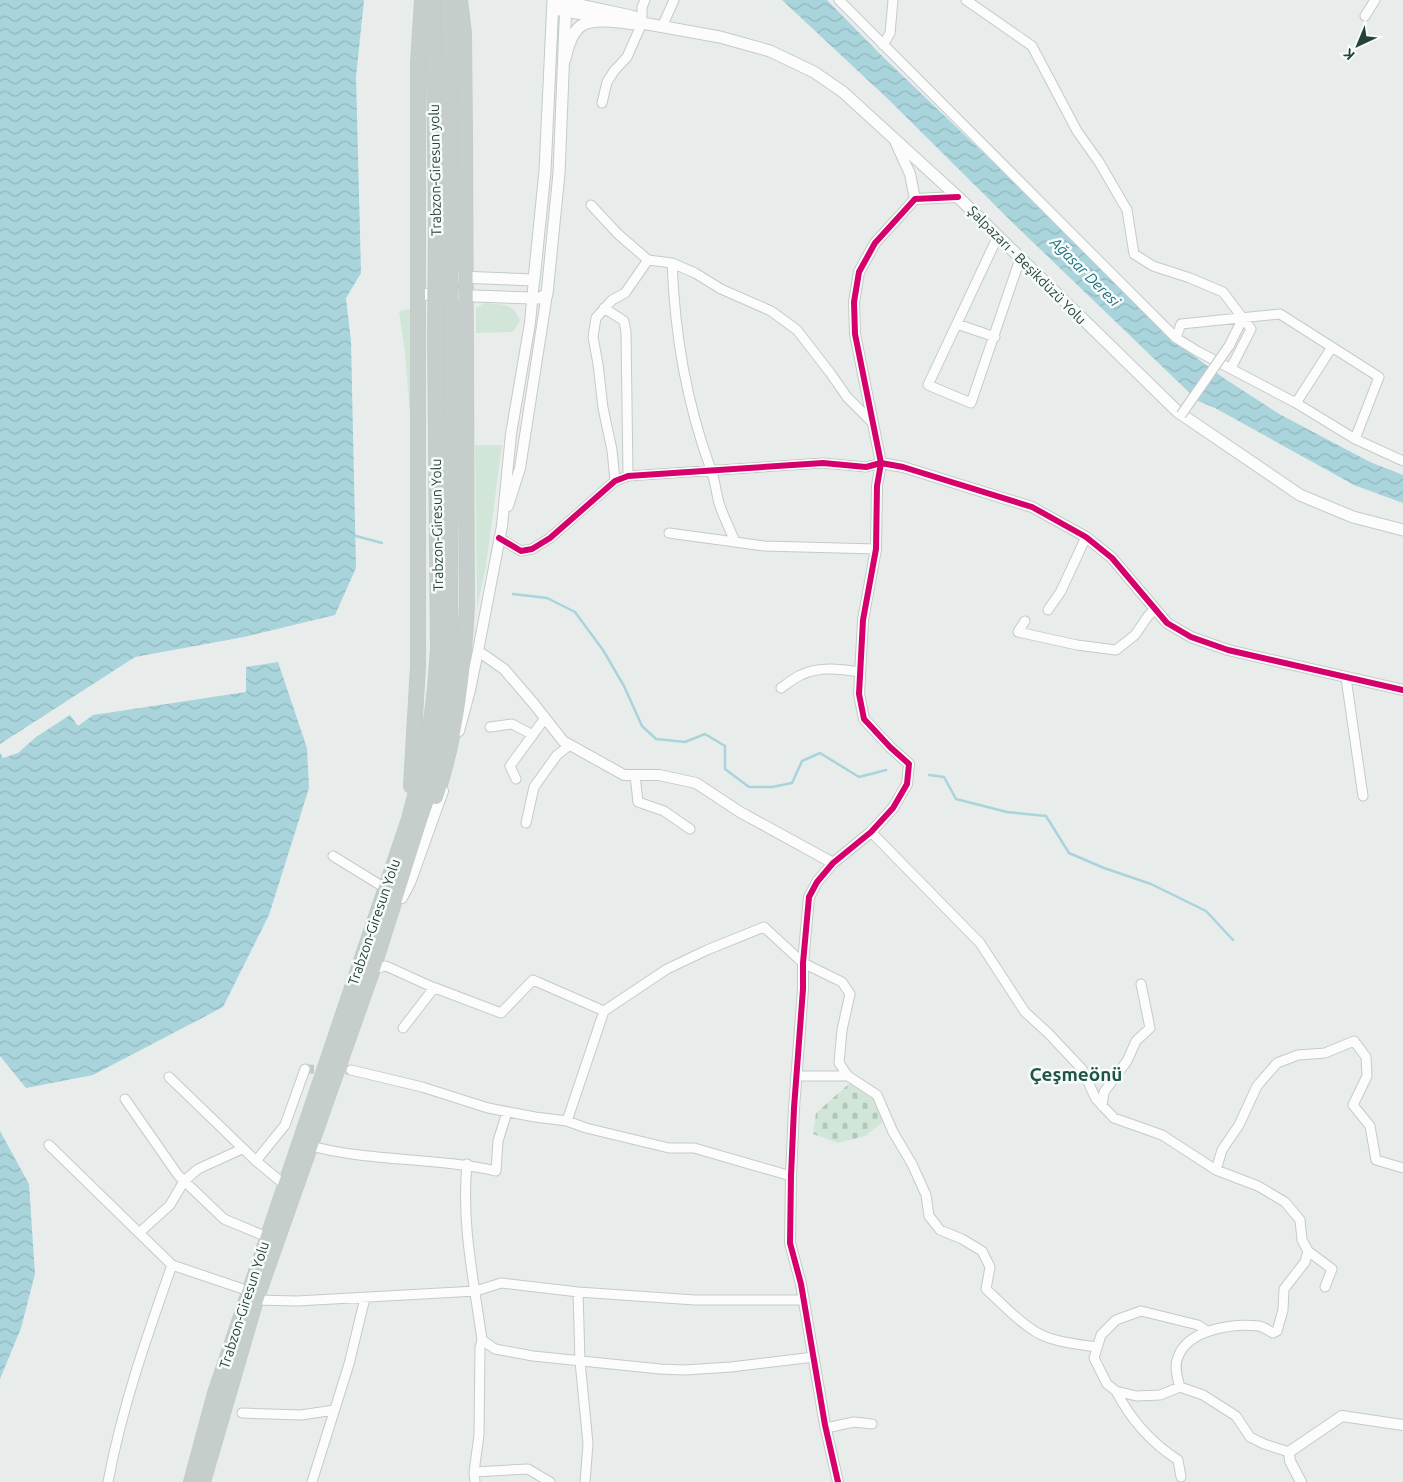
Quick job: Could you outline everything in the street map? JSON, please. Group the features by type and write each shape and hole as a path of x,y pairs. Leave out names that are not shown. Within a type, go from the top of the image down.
{"highway":[{"path":"409,819 418,666 418,63 422,0"},
{"name":"Trabzon-Giresun yolu","path":"433,0 436,222 435,341"},
{"name":"Trabzon-Giresun Yolu","path":"191,1482 215,1393 311,1146 373,969 427,798 439,749 450,648 449,0"},
{"path":"373,969 393,927 442,779 458,703 464,651 468,604 466,276 464,43 460,0"},
{"name":"Trabzon-Giresun Yolu","path":"203,1482 267,1237 409,819 428,745 438,648 435,341"}],"main road":[{"path":"592,0 626,19"},
{"path":"418,276 466,276 534,280 545,171 553,2 560,1 626,19"},
{"path":"419,294 540,298 547,294 559,173 566,4"},
{"path":"565,59 572,34 582,24 598,20 638,18 642,23"},
{"name":"Şalpazarı - Beşikdüzü Yolu","path":"642,23 720,37 770,51 814,72 843,92 894,137 1181,415 1300,495 1352,517 1403,530"}],"street":[{"path":"602,103 607,82 627,57 642,23 642,8 645,0"},
{"path":"662,27 674,0"},
{"path":"839,0 1176,338 1296,403 1355,440 1403,461"},
{"path":"883,45 890,33 893,0"},
{"path":"966,0 1032,46 1077,130 1099,162 1127,210 1134,254 1153,266 1190,278 1222,292 1251,329 1231,368"},
{"path":"1365,16 1375,0"},
{"path":"894,137 910,174 915,199"},
{"path":"838,1482 826,1428 804,1300 790,1244 796,1076 809,897 817,882 833,863 871,832 893,808 907,784 910,764 864,719 859,694 863,620 876,548 877,486 881,462 872,423 867,388 854,334 854,302 859,272 875,243 915,199 958,197"},
{"path":"591,205 618,234 648,260 672,263 695,273 721,289 771,311 797,330 832,374 846,397 872,423"},
{"path":"998,236 928,385 971,403 1020,259"},
{"path":"615,482 612,450 603,408 593,337 596,318 612,300 625,293 648,260"},
{"path":"672,263 676,325 688,398 706,458 712,470 719,504 736,542"},
{"path":"502,526 511,434 530,322 534,280"},
{"path":"402,898 410,882 445,785 470,690 499,538 520,468 547,294"},
{"path":"604,308 624,321 626,332 628,476"},
{"path":"1176,338 1181,324 1280,314 1379,377 1355,440"},
{"path":"1181,415 1229,346 1243,318"},
{"path":"957,324 995,337"},
{"path":"1296,403 1332,347"},
{"path":"499,538 521,551 532,549 550,538 615,482 628,476 823,463 866,467 881,462 1032,507 1086,537 1112,558 1167,624 1191,637 1228,650 1403,690"},
{"path":"669,533 764,546 876,548"},
{"path":"1048,610 1061,591 1086,537"},
{"path":"1025,621 1018,632 1077,645 1116,650 1136,635 1154,610"},
{"path":"478,652 504,669 563,741 624,775 659,775 696,783 740,812 833,863"},
{"path":"781,688 801,675 815,670 842,669 860,672"},
{"path":"1346,678 1363,796"},
{"path":"516,779 510,766 545,718"},
{"path":"490,727 512,724 532,735"},
{"path":"526,822 534,787 556,755 570,745"},
{"path":"635,775 638,802 664,811 690,829"},
{"path":"871,832 980,943 1025,1012 1082,1069 1096,1099 1114,1118 1162,1135 1216,1170 1258,1186 1286,1202 1300,1220 1302,1240 1308,1251 1332,1269 1325,1287"},
{"path":"333,856 385,888"},
{"path":"567,1120 604,1011 667,970 707,950 764,927 803,963 842,982 850,994 842,1030 839,1063 848,1076 877,1095 893,1132 912,1164 926,1195 929,1216 940,1230 962,1239 982,1251 990,1266 986,1289 1031,1329 1044,1336 1072,1344 1097,1347"},
{"path":"373,969 386,966 434,988 501,1013 532,980 604,1011"},
{"path":"1102,1106 1104,1092 1127,1061 1136,1041 1150,1028 1141,984"},
{"path":"403,1028 434,988"},
{"path":"1216,1170 1222,1150 1239,1125 1257,1086 1278,1063 1298,1055 1325,1053 1354,1042 1366,1057 1368,1076 1353,1105 1370,1126 1376,1160 1403,1168"},
{"path":"256,1162 285,1125 305,1069"},
{"path":"351,1070 422,1087 488,1108 535,1117 567,1120 586,1128 669,1148 694,1148 791,1176"},
{"path":"796,1076 848,1076"},
{"path":"169,1077 242,1149 285,1185"},
{"path":"125,1099 184,1181 224,1219 267,1237"},
{"path":"311,1146 357,1154 467,1164 496,1171 498,1141 507,1112"},
{"path":"49,1145 172,1265 253,1295 297,1301 365,1298 476,1291 500,1282 578,1292 696,1300 804,1300"},
{"path":"139,1234 170,1205 184,1181 198,1169 242,1149"},
{"path":"467,1164 464,1188 467,1239 482,1340 480,1348 479,1435 474,1472 475,1482"},
{"path":"1180,1387 1176,1376 1177,1358 1182,1349 1198,1335 1207,1331 1231,1327 1261,1326 1273,1333 1277,1331 1283,1310 1284,1290 1305,1262 1308,1251"},
{"path":"108,1482 116,1441 136,1368 172,1265"},
{"path":"578,1292 580,1361 588,1444 585,1482"},
{"path":"312,1482 349,1364 365,1298"},
{"path":"1207,1331 1198,1325 1141,1311 1116,1320 1102,1336 1094,1358 1107,1384 1116,1391 1136,1396 1160,1395 1180,1387 1203,1395 1236,1416 1250,1437 1264,1444 1289,1452"},
{"path":"482,1340 495,1349 532,1356 634,1367 685,1370 732,1368 814,1357"},
{"path":"1116,1391 1127,1412 1160,1448 1178,1460 1181,1477"},
{"path":"242,1413 301,1415 334,1410"},
{"path":"1289,1452 1342,1416 1403,1425"},
{"path":"826,1428 854,1422 872,1424"},
{"path":"1289,1452 1290,1461 1302,1482"},
{"path":"474,1472 528,1469 550,1482"}],"green space":[{"path":"484,303 507,306 514,310 520,321 513,332 476,333 476,308"},
{"path":"412,309 411,428 405,353 399,311"},
{"path":"475,445 502,445 486,566 477,608"},
{"path":"850,1083 873,1098 883,1122 865,1136 838,1143 813,1134 816,1113"}],"water":[{"path":"0,0 364,0 356,77 361,273 346,298 351,342 356,568 335,615 244,637 135,657 0,744"},
{"name":"Ağasar Deresi","path":"782,0 827,0 1170,338 1225,379 1281,415 1370,462 1403,475 1403,503 1354,485 1215,408 1198,401 1014,224 889,100"},
{"path":"278,662 307,748 309,788 269,915 223,1007 93,1075 26,1088 0,1056 0,753 3,758 18,753 36,737 70,715 78,726 93,715 246,692 246,667"},
{"path":"0,1131 29,1184 35,1274 21,1328 0,1379"}],"waterway":[{"path":"356,536 382,543"},
{"path":"513,594 547,598 575,612 603,650 624,686 642,726 656,739 685,742 705,734 725,746 725,769 749,787 772,787 792,783 802,761 820,753 859,777 886,770"},
{"path":"929,775 944,777 956,799 1007,812 1046,816 1069,853 1104,868 1151,884 1206,911 1233,940"}],"tunnel":[{"path":"305,1069 351,1070"}],"cycle path":[{"path":"958,197 915,199 875,243 859,272 854,302 855,334 881,463 903,467 1032,507 1086,537 1112,558 1167,623 1191,637 1228,650 1403,690"},
{"path":"499,538 521,551 532,549 550,538 615,481 628,476 823,463 866,467 881,463 877,486 876,549 863,620 859,694 864,719 909,764 907,784 893,808 871,832 833,863 817,882 809,897 803,963 791,1176 790,1243 801,1284 825,1425 838,1482"}],"district":[{"name":"Çeşmeönü","path":"1076,1074"}]}
